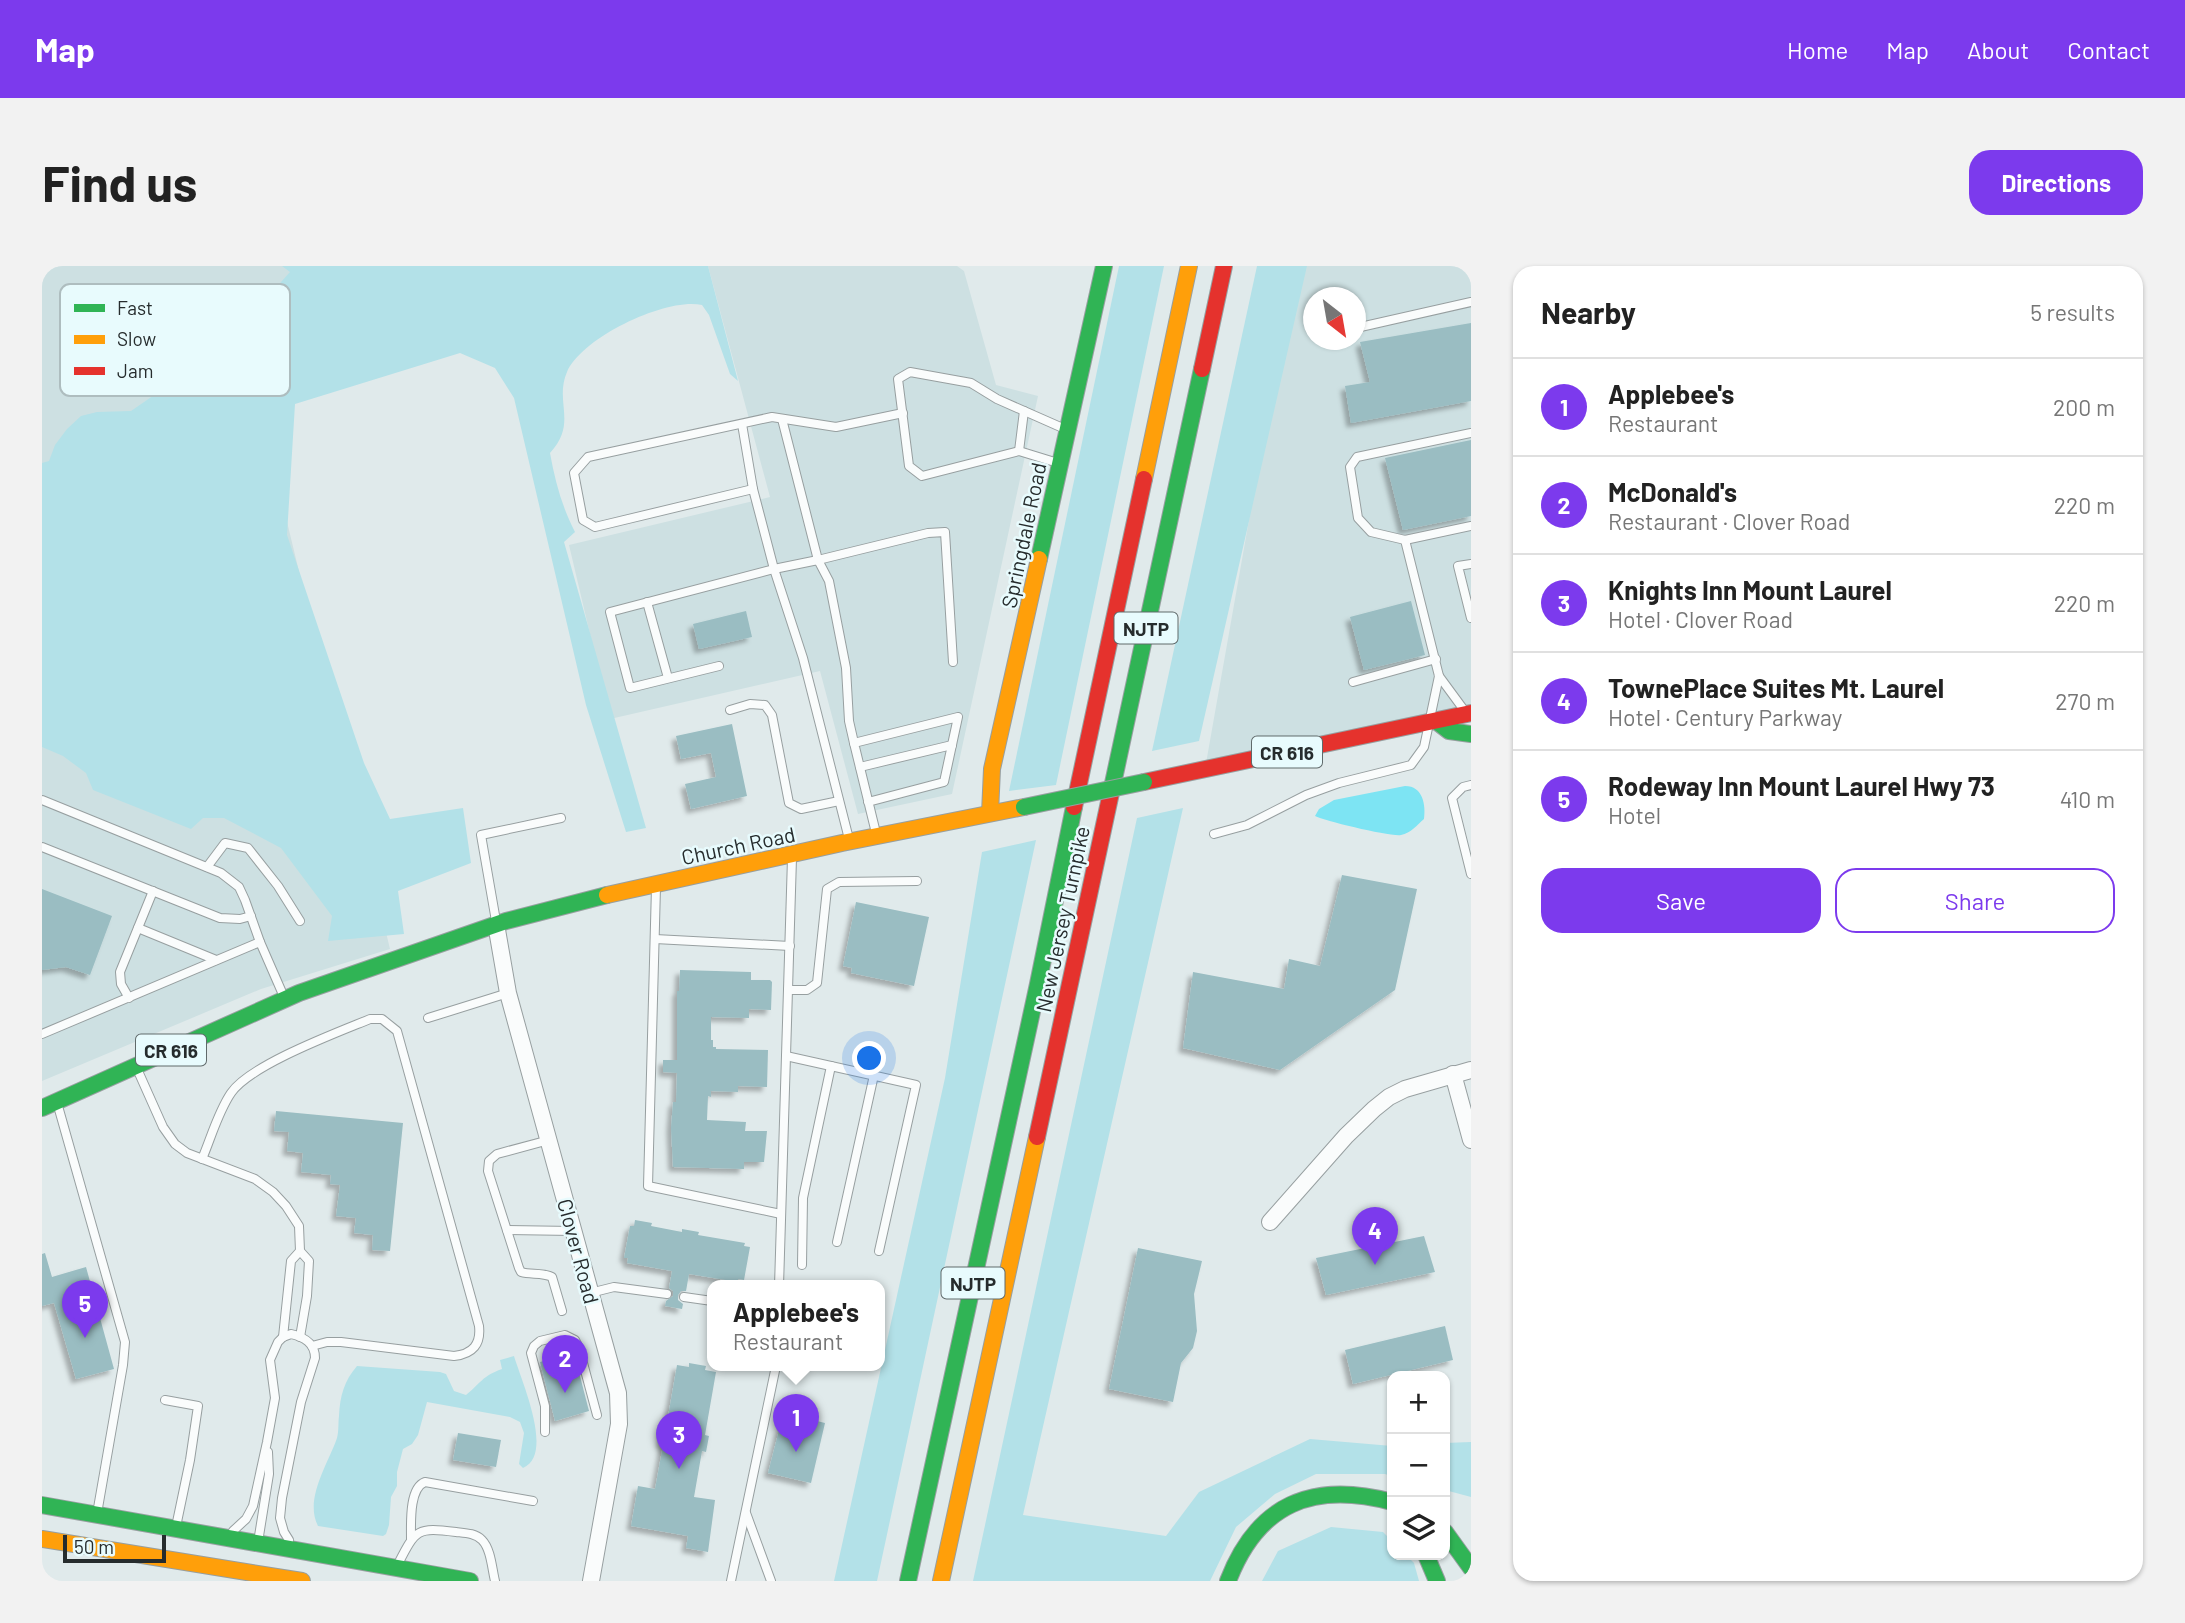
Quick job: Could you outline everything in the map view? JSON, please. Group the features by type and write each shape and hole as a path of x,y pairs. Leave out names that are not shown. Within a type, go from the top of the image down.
{"main road":[{"name":"Springdale Road","path":"990,813 992,769 1104,266"},
{"name":"New Jersey Turnpike","path":"908,1581 1043,985 1066,843 1189,266"},
{"name":"New Jersey Turnpike","path":"941,1581 1063,989 1224,266"},
{"name":"Church Road","path":"47,1101 285,999 496,924 568,904 877,836 1469,714"},
{"path":"1433,721 1449,731 1471,734"},
{"path":"1228,1581 1252,1535 1276,1513 1292,1503 1318,1495 1343,1492 1387,1509"},
{"path":"42,1505 470,1581"},
{"path":"1242,1581 1265,1542 1292,1520 1319,1509 1348,1507 1387,1510"},
{"path":"1450,1538 1471,1568"},
{"path":"42,1539 252,1577 302,1581"},
{"path":"1428,1560 1437,1581"}],"street":[{"name":"Clover Road","path":"496,924 508,993 618,1393 620,1411 592,1581"},
{"path":"1270,1222 1346,1136 1374,1109 1405,1089 1471,1070"},
{"path":"1453,1074 1471,1140"},
{"path":"252,1577 258,1543"},
{"path":"274,1578 280,1547"}],"lane":[{"path":"1366,326 1471,302"},
{"path":"1060,464 1020,451 922,476 909,466 898,379 910,372 971,383 997,399 1068,430"},
{"path":"1020,451 1024,411"},
{"path":"753,489 595,527 583,520 574,473 589,457 772,417 835,427 902,413"},
{"path":"782,419 818,560 830,581 846,668 849,720 877,836"},
{"path":"742,424 753,489 774,569 803,658 849,842"},
{"path":"1471,433 1357,457 1350,467 1358,518 1371,532 1405,540 1471,526"},
{"path":"719,666 630,688 610,612 774,569 928,533 945,532 953,662"},
{"path":"1214,834 1247,825 1306,795 1339,783 1411,765 1424,747 1433,721 1439,676 1405,540"},
{"path":"1471,564 1458,566 1471,618"},
{"path":"647,602 668,678"},
{"path":"1353,682 1436,659"},
{"path":"1439,676 1469,714"},
{"path":"730,710 750,704 765,705 772,715 789,803 801,809 839,802"},
{"path":"854,743 958,718 944,782 868,802"},
{"path":"860,767 952,745"},
{"path":"1471,785 1463,787 1452,797 1466,835 1471,874"},
{"path":"42,800 221,873 239,887 285,999"},
{"path":"496,924 481,835 561,818"},
{"path":"207,867 225,844 248,848 278,886 300,922"},
{"path":"42,847 220,918 240,919 251,916"},
{"path":"779,1280 793,855"},
{"path":"788,990 807,990 817,983 827,889 839,883 917,881"},
{"path":"656,884 648,1186 781,1214"},
{"path":"129,998 121,984 120,972 153,891"},
{"path":"138,928 216,960"},
{"path":"655,939 790,946"},
{"path":"42,1034 260,942"},
{"path":"428,1018 508,993"},
{"path":"202,1159 230,1095 249,1075 269,1063 370,1020 382,1019 397,1031 479,1326 479,1341 471,1351 454,1356 341,1342 312,1346"},
{"path":"786,1056 916,1085 879,1251"},
{"path":"135,1065 167,1135 179,1148 256,1179 281,1199 299,1228 300,1251 309,1261 307,1296 300,1337"},
{"path":"802,1265 803,1198 831,1066"},
{"path":"837,1242 874,1075"},
{"path":"47,1101 125,1342 97,1515"},
{"path":"549,1140 497,1154 489,1161 488,1171 521,1272 546,1274 552,1278 562,1311"},
{"path":"507,1230 573,1231"},
{"path":"283,1337 291,1261 300,1251"},
{"path":"590,1293 614,1287 667,1294"},
{"path":"684,1297 707,1300"},
{"path":"224,1537 250,1513 275,1398 270,1360 274,1347 283,1337 291,1334 312,1346 315,1352 314,1366 306,1384 297,1420 280,1518 284,1532 297,1550"},
{"path":"545,1432 545,1406 531,1357 532,1349 540,1341 565,1335 575,1340 597,1415"},
{"path":"732,1581 775,1371"},
{"path":"165,1400 198,1406 175,1529"},
{"path":"258,1543 269,1474 267,1442"},
{"path":"411,1539 410,1521 415,1490 419,1484 425,1482 533,1501"},
{"path":"745,1510 771,1581"},
{"path":"396,1568 411,1539 420,1531 430,1528 472,1534 481,1539 487,1549 495,1581"}],"shaded area":[{"path":"42,266 679,266 388,332 262,418 390,949 261,989 42,1081"},
{"path":"282,266 708,266 738,381 730,374 709,315 702,305 687,304 648,313 607,333 576,359 567,372 564,383 563,432 550,453 566,513 575,532 564,542 646,828 626,832 586,705 514,398 495,368 460,353 295,404 287,535 364,763 390,819 463,808 471,863 398,891 404,934 328,941 332,916 281,848 224,818 203,818 191,829 93,790 86,773 63,756 42,747 42,463 49,461 55,445 81,416 97,412 131,411 153,396 290,396 290,284 279,284 290,272"},
{"path":"708,266 957,266 964,271 996,385 1038,396 952,794 858,814 820,671 610,719 569,545 770,497"},
{"path":"1119,266 1164,266 1056,785 1009,791"},
{"path":"1257,266 1307,266 1199,741 1152,751"},
{"path":"1300,266 1471,266 1471,713 1205,769 1273,384"},
{"path":"1183,808 1023,1515 1166,1536 1199,1492 1310,1439 1387,1446 1387,1475 1316,1474 1275,1494 1236,1527 1210,1581 973,1581 1137,818"},
{"path":"1036,840 877,1581 834,1581 880,1371 885,1371 885,1350 945,1078 982,852"},
{"path":"514,1356 536,1433 536,1448 532,1460 523,1468 519,1464 524,1433 520,1422 510,1417 427,1402 418,1435 412,1444 403,1449 397,1472 397,1486 391,1497 386,1534 383,1536 318,1526 314,1516 315,1493 337,1438 340,1402 344,1389 357,1366 440,1372 446,1374 454,1391 466,1395 486,1377 502,1369 500,1360"},
{"path":"1471,1442 1471,1497 1450,1491 1450,1443"},
{"path":"1331,1527 1383,1532 1387,1536 1387,1560 1411,1560 1419,1581 1262,1581 1278,1551"}],"water":[{"path":"1405,786 1416,789 1422,797 1424,819 1405,834 1372,831 1315,816 1319,809 1334,800"}],"building":[{"path":"1471,323 1471,401 1351,423 1345,386 1370,382 1362,350 1366,350 1366,341"},
{"path":"1471,440 1471,516 1403,530 1385,458"},
{"path":"1411,601 1425,655 1364,670 1350,617"},
{"path":"746,611 752,637 699,649 693,624"},
{"path":"732,724 747,796 691,809 685,784 716,777 711,753 681,759 676,736"},
{"path":"1342,875 1417,889 1395,990 1280,1070 1183,1048 1193,972 1284,989 1289,959 1320,966"},
{"path":"42,889 112,916 90,975 66,967 42,970"},
{"path":"856,902 929,917 914,986 851,973 852,968 843,966"},
{"path":"680,970 751,972 751,980 772,982 771,1010 749,1009 749,1018 711,1017 711,1040 716,1049 768,1050 767,1087 738,1086 738,1092 711,1091 711,1097 708,1096 707,1120 746,1122 745,1131 767,1131 764,1162 744,1162 744,1169 673,1167 671,1128 673,1102 676,1102 677,1073 663,1072 663,1060 677,1060 677,991"},
{"path":"276,1111 403,1123 390,1251 372,1250 373,1235 354,1233 356,1218 336,1216 340,1185 330,1184 331,1175 301,1172 303,1153 287,1151 289,1132 274,1131"},
{"path":"635,1220 652,1223 651,1226 682,1232 682,1229 699,1232 698,1235 745,1243 744,1246 750,1247 744,1280 689,1274 686,1291 681,1291 678,1295 678,1300 683,1304 682,1309 665,1306 666,1301 673,1296 673,1291 669,1288 672,1271 627,1263 628,1258 624,1258 630,1226 634,1226"},
{"path":"1424,1236 1435,1272 1326,1295 1316,1258"},
{"path":"1138,1248 1202,1261 1194,1294 1197,1331 1193,1348 1181,1363 1173,1402 1109,1389"},
{"path":"45,1253 52,1277 86,1267 114,1369 76,1379 54,1303 42,1306 42,1254"},
{"path":"1445,1326 1453,1360 1407,1371 1387,1371 1387,1376 1353,1384 1345,1350"},
{"path":"574,1353 589,1411 555,1421 540,1362"},
{"path":"689,1363 706,1366 705,1370 716,1372 705,1435 709,1436 706,1452 702,1451 694,1497 715,1500 708,1552 686,1548 688,1536 631,1526 638,1486 655,1489 663,1445 663,1428 666,1428 677,1365 689,1367"},
{"path":"786,1410 810,1415 809,1419 825,1423 811,1483 768,1473"},
{"path":"458,1433 501,1440 496,1467 453,1460"}],"traffic: fast":[{"path":"1039,559 1104,266"},
{"path":"1112,788 1202,369"},
{"path":"1436,721 1449,731 1471,734"},
{"path":"1024,807 1144,782"},
{"path":"908,1581 1074,807"},
{"path":"42,1108 299,993 506,921 607,895"},
{"path":"1228,1581 1240,1554 1255,1533 1272,1516 1292,1504 1313,1497 1337,1495 1364,1496 1387,1501"},
{"path":"42,1505 470,1581"},
{"path":"1450,1539 1471,1568"},
{"path":"1428,1560 1437,1581"}],"traffic: slow":[{"path":"1144,479 1189,266"},
{"path":"990,813 992,769 1039,559"},
{"path":"607,895 842,843 1024,807"},
{"path":"941,1581 1037,1137"},
{"path":"42,1539 302,1581"}],"traffic: jam":[{"path":"1202,369 1224,266"},
{"path":"1074,807 1144,479"},
{"path":"1144,782 1471,713"},
{"path":"1037,1137 1112,788"}],"place":[{"name":"TownePlace Suites Mt. Laurel","path":"1375,1265"},
{"name":"Rodeway Inn Mount Laurel Hwy 73","path":"85,1338"},
{"name":"McDonald's","path":"565,1393"},
{"name":"Applebee's","path":"796,1452"},
{"name":"Knights Inn Mount Laurel","path":"679,1469"}]}
